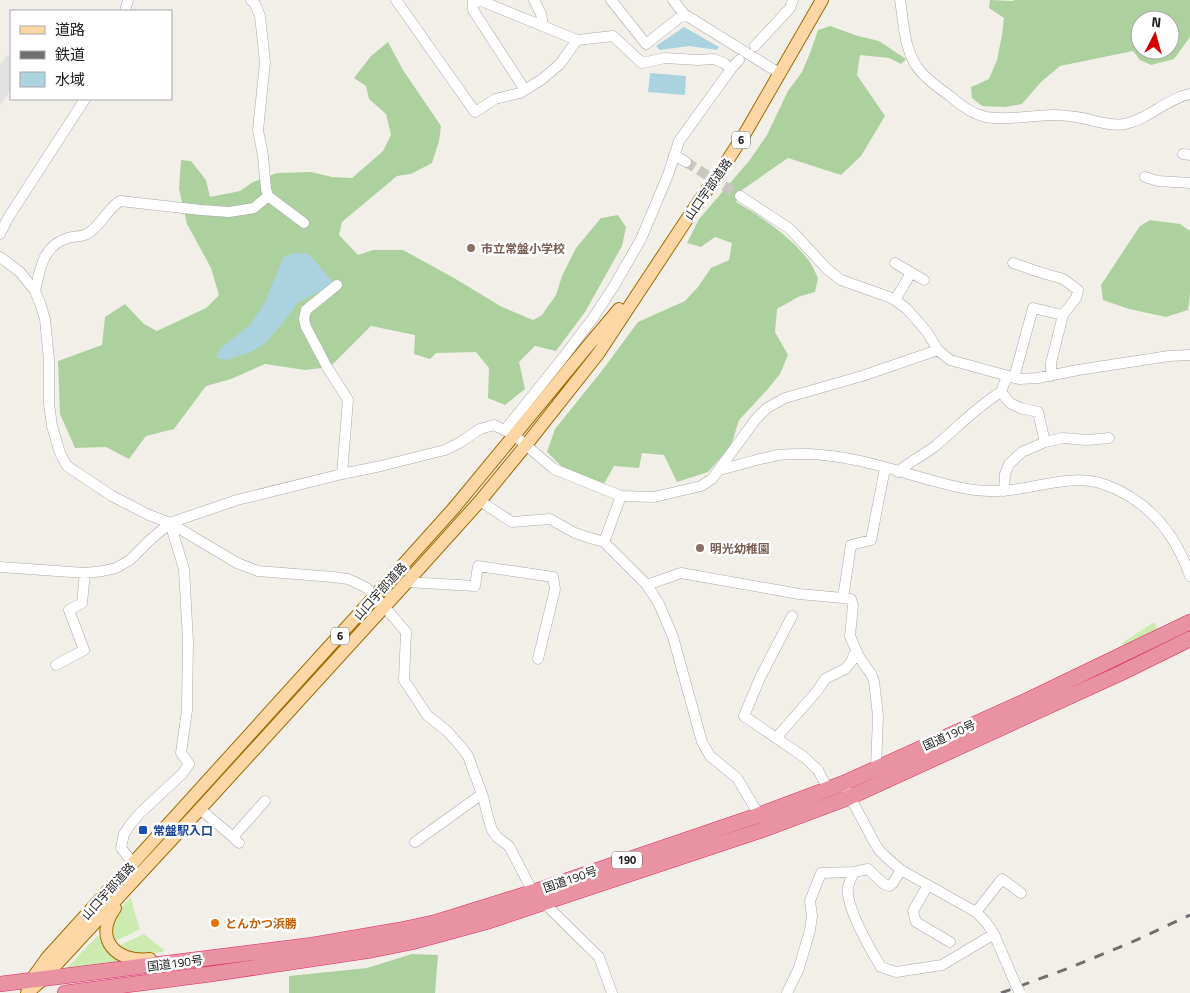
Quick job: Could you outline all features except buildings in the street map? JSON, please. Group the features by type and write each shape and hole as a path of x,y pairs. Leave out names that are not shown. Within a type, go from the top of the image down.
{"highway":[{"name":"国道190号","path":"66,993 372,950 412,942 489,921 539,897 844,783 1028,700 1190,622"},
{"name":"国道190号","path":"0,984 30,987 228,956 313,945 400,930 539,897 759,831 850,797 1190,639"}],"main road":[{"name":"山口宇部道路","path":"30,987 47,958 133,863 380,601 406,582 480,501 526,445 598,354 650,273 748,130 822,0"},
{"name":"山口宇部道路","path":"30,987 132,883 200,809 380,601 454,508 510,433 650,273"},
{"path":"132,883 111,913 107,927 109,944 117,953 132,960 196,954 228,956"}],"street":[{"path":"251,0 255,4 260,16 265,62 258,130 266,189 268,196 304,223"},
{"path":"396,0 475,112 495,99 520,93 541,80 560,64 577,40"},
{"path":"473,0 473,10 525,90"},
{"path":"479,0 577,40 613,36 642,63 665,58 714,60 724,63 731,69"},
{"path":"534,0 541,14 543,25"},
{"path":"611,0 646,44 684,14"},
{"path":"673,0 684,14 779,73"},
{"path":"755,46 790,8 793,0"},
{"path":"900,0 909,50 914,63 921,73 959,104 975,114 1006,119 1054,115 1077,117 1111,124 1124,124 1143,118 1174,100 1190,94"},
{"path":"510,433 614,286 641,239 668,175 679,142 739,60"},
{"path":"0,234 8,218 84,100"},
{"path":"674,154 686,162"},
{"path":"1145,177 1158,181 1190,183"},
{"path":"35,291 47,252 55,243 67,238 86,235 114,204 120,201 230,212 254,208 268,196"},
{"path":"740,196 790,229 827,269 842,280 895,300 907,309 927,332 938,350 950,360 1019,379 1051,376 1168,356 1190,355"},
{"path":"0,257 20,272 35,291 40,303 45,319 49,360 49,404 52,426 60,453 67,466 112,496 149,515 170,523 237,563 258,571 325,576 348,580 368,589 406,632 404,680 427,715 448,732 465,752 482,794 492,830 497,837 509,846 539,897 599,957 612,993"},
{"path":"895,263 924,280"},
{"path":"1013,263 1036,272 1063,279 1078,290 1076,298 1063,316 1051,363 1051,376"},
{"path":"895,300 911,273"},
{"path":"337,285 306,310 304,319 306,327 327,367 348,400 342,474"},
{"path":"898,472 932,448 989,399 1001,392 1010,377 1032,308 1063,316"},
{"path":"0,567 85,573 110,570 130,560 170,523 237,500 445,450 480,429 494,425 510,433 554,469 621,496 654,497 700,486 712,479 756,419 767,408 785,398 862,376 938,350"},
{"path":"1001,392 1010,403 1020,408 1038,412 1045,442"},
{"path":"1004,491 1005,474 1009,464 1022,452 1045,442 1063,438 1087,440 1108,438"},
{"path":"719,470 779,455 809,454 837,457 974,490 1004,491 1071,480 1104,484 1120,491 1147,508 1162,523 1174,540 1190,576"},
{"path":"842,598 851,545 870,540 884,468"},
{"path":"604,542 621,496"},
{"path":"480,501 512,522 550,519 575,533 604,542 647,585 659,604 673,637 702,742 710,756 737,778 759,815"},
{"path":"133,863 121,848 124,834 140,813 183,773 189,764 181,753 186,710 188,641 184,569 170,523"},
{"path":"406,582 475,586 478,566 553,577 555,589 538,658"},
{"path":"56,665 84,650 69,610 82,603 85,573"},
{"path":"647,585 681,573 799,594 851,599 853,605 850,636 859,657 874,681 878,716 876,768"},
{"path":"792,616 760,678 744,716 804,757 818,770 828,789"},
{"path":"776,738 818,690 825,679 845,669 851,662 856,650"},
{"path":"844,783 880,850 901,870 976,912 986,922 994,934 1020,993"},
{"path":"416,842 482,794"},
{"path":"200,809 236,840 265,800"},
{"path":"787,993 799,968 810,930 812,916 810,901 821,874 868,870 889,886 901,870"},
{"path":"854,872 848,888 850,905 867,944 881,967 896,972 942,965 994,934"},
{"path":"976,912 1002,879 1021,893"},
{"path":"928,885 913,911 916,922 950,942"}],"green space":[{"path":"990,0 1190,0 1190,37 1180,51 1180,10 1130,10 1130,52 1060,66 1041,82 1022,104 1005,107 982,106 972,98 971,87 989,79 997,60 1004,18 989,8"},
{"path":"830,26 879,41 906,59 901,64 889,58 860,55 857,75 885,116 861,156 841,175 788,158 742,190 736,202 766,221 793,243 810,263 818,278 815,292 798,297 777,309 775,332 788,355 780,374 739,420 731,446 708,472 677,482 664,455 642,453 639,468 614,466 604,484 563,468 547,452 555,429 638,322 685,301 698,287 711,268 729,260 732,243 715,237 701,247 687,243 699,219 749,161 767,135 788,91 802,72 818,30"},
{"path":"388,42 403,70 441,126 439,141 432,163 411,174 397,176 342,222 339,235 358,255 373,250 403,250 502,307 533,320 542,315 556,295 562,276 576,248 601,218 618,215 626,227 622,246 585,312 556,351 535,346 519,362 525,389 505,405 488,398 489,368 476,352 436,353 430,359 414,354 415,335 371,326 330,367 305,370 265,364 231,379 206,386 174,429 146,436 129,459 106,447 75,448 60,414 58,361 102,345 105,317 125,304 144,324 157,331 206,308 219,295 211,268 187,224 179,189 181,160 191,161 206,180 210,197 240,191 253,182 277,173 311,172 332,177 352,178 383,151 391,135 386,114 369,99 366,86 354,78 371,56"},
{"path":"1140,60 1170,60 1151,65"},
{"path":"1150,220 1180,224 1190,231 1190,294 1188,310 1166,317 1129,309 1103,300 1101,285 1140,226"},
{"path":"1154,622 1158,630 1124,646 1122,643"},
{"path":"131,897 140,929 116,941 118,946 112,936 114,918"},
{"path":"144,934 164,950 163,952 136,955 118,946"},
{"path":"97,936 102,939 121,963 66,969"},
{"path":"412,954 438,955 435,993 289,993 289,976 367,968"}],"shaded area":[{"path":"7,55 10,56 10,91 0,106 0,65"}],"water":[{"path":"684,27 719,47 717,50 689,46 660,50 656,46"},
{"path":"650,73 686,76 685,95 648,92"},
{"path":"296,253 309,254 332,281 331,287 297,303 283,323 265,343 251,352 227,360 216,358 220,349 250,325 264,304 284,256"}],"tunnel":[{"path":"686,162 740,196"}],"railway":[{"path":"1001,993 1069,968 1190,915"}],"place":[{"name":"市立常盤小学校","path":"471,248"},
{"name":"明光幼稚園","path":"700,548"},
{"name":"常盤駅入口","path":"143,830"},
{"name":"とんかつ浜勝","path":"215,923"}]}
